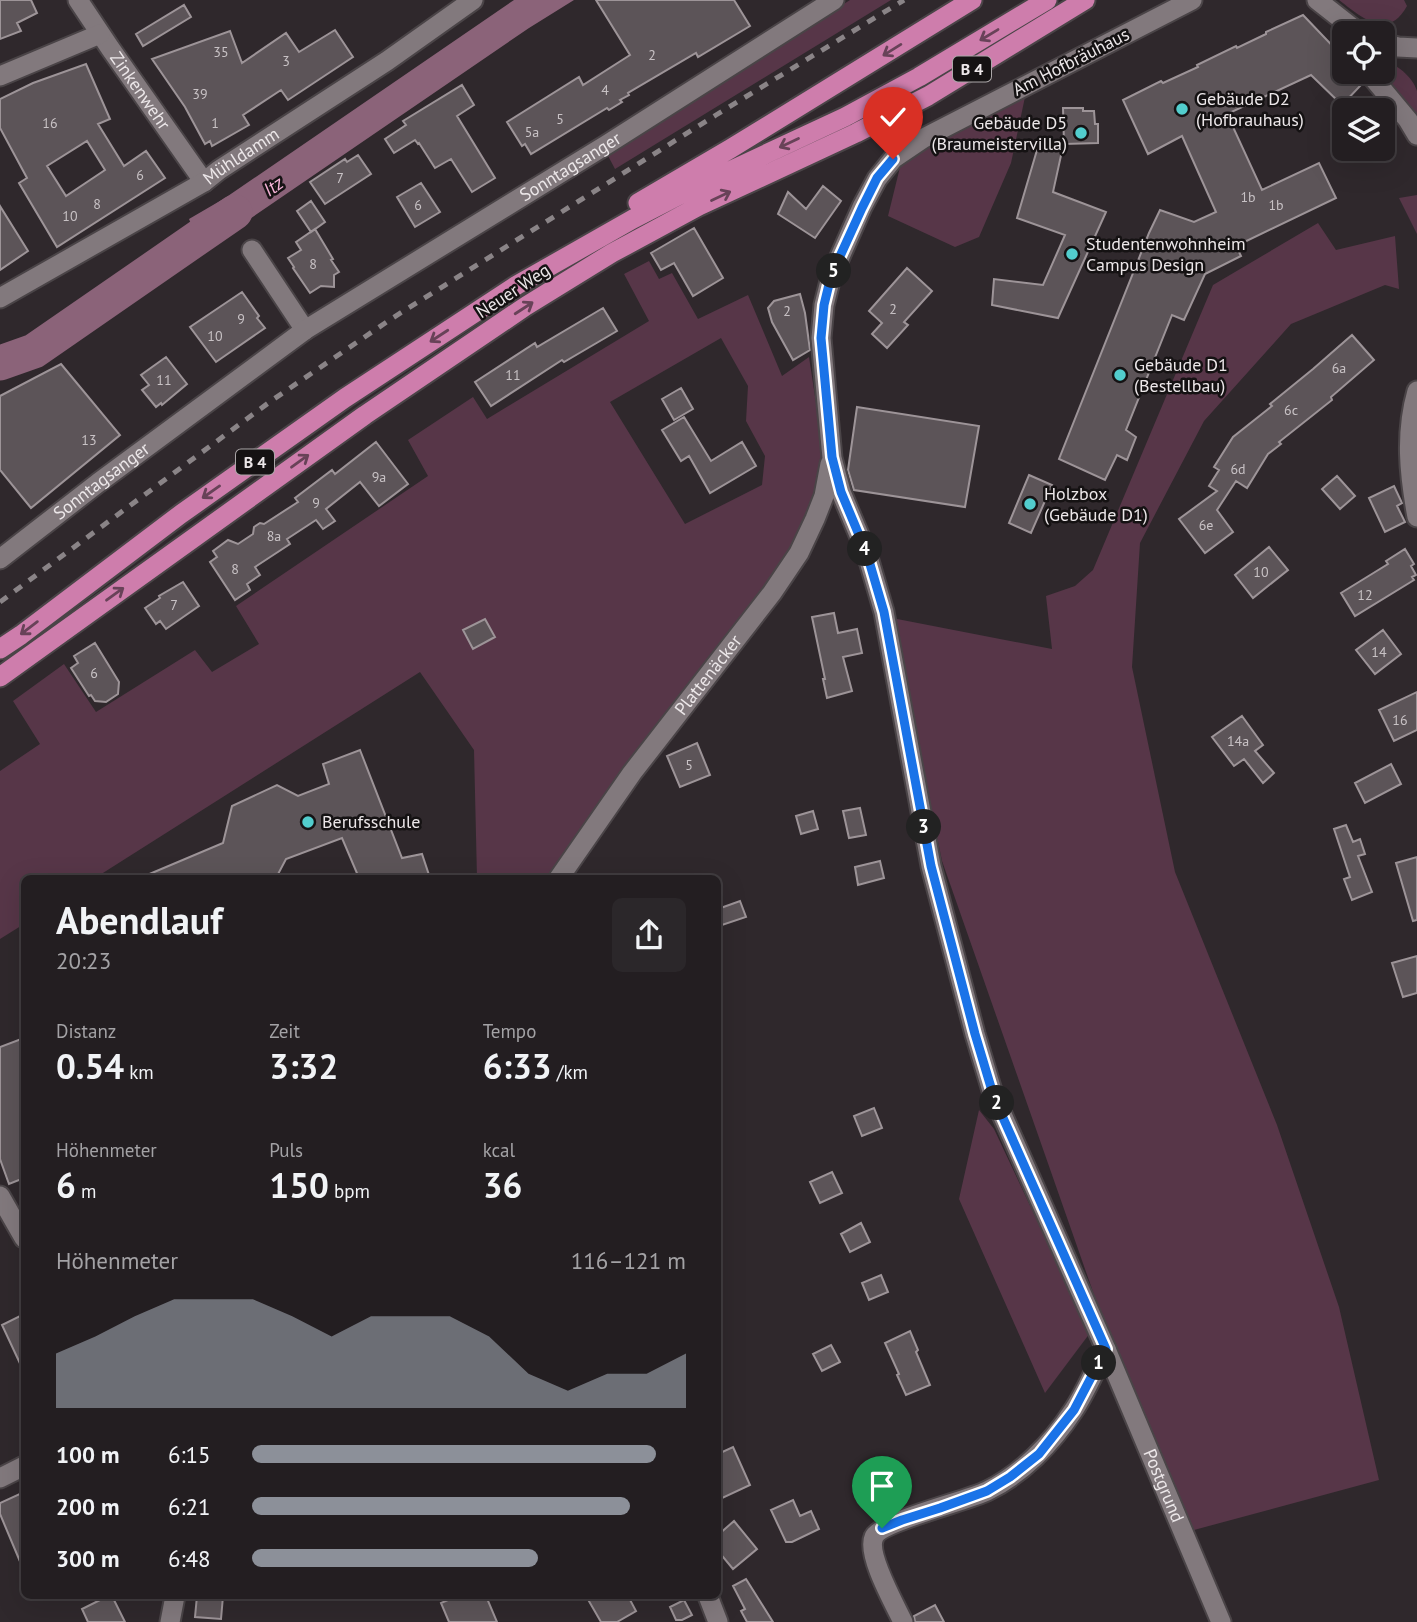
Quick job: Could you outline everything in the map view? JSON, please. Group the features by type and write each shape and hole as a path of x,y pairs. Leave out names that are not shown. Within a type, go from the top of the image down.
{"highway":[{"path":"517,285 557,250 730,149 972,0"},
{"name":"Neuer Weg","path":"0,649 181,514 312,421 517,285 691,189 845,117 909,83 1047,0"},
{"name":"Neuer Weg","path":"0,677 365,415 612,253 699,206 856,133 928,96 1085,0"}],"street":[{"name":"Zinkenwehr","path":"78,0 204,182"},
{"name":"Mühldamm","path":"0,298 204,182 387,61 473,0"},
{"name":"Sonntagsanger","path":"0,559 98,482 305,330 834,0"},
{"name":"Am Hofbräuhaus","path":"862,208 877,178 893,159 924,138 1192,0"},
{"path":"1317,0 1344,21"},
{"path":"0,76 100,34"},
{"path":"1395,46 1417,48"},
{"path":"1378,84 1417,135"},
{"name":"Postgrund","path":"862,208 831,276 824,305 821,338 832,457 841,492 867,554 884,612 931,866 993,1094 1106,1349 1222,1622"},
{"path":"251,250 305,330"},
{"path":"1417,391 1411,410 1408,449 1410,482 1417,517"},
{"name":"Plattenäcker","path":"561,875 632,773 772,593 799,553 824,496 832,457"},
{"path":"0,1196 21,1233"},
{"path":"903,1622 878,1570 872,1548 874,1536 882,1528 902,1520 987,1491 1039,1454 1074,1410 1106,1349"},
{"path":"0,1478 21,1468"},
{"path":"170,1622 174,1599"},
{"path":"709,1599 718,1622"}],"shaded area":[{"path":"850,0 891,0 615,169 606,152"},
{"path":"1339,0 1404,0 1407,6 1392,21 1371,21"},
{"path":"1395,66 1415,86 1417,121 1385,84 1395,84"},
{"path":"1025,97 1011,163 979,237 955,247 888,216 902,159 937,144"},
{"path":"1417,195 1417,234 1399,198"},
{"path":"1318,223 1336,250 1395,236 1399,289 1385,285 1291,324 1204,421 1140,543 1132,667 1175,872 1277,1125 1339,1307 1379,1480 1194,1530 1112,1346 942,861 892,618 1052,649 1046,596 1075,586 1093,570 1213,285"},
{"path":"649,261 659,279 672,273 698,319 748,295 782,376 809,357 824,455 806,531 554,875 477,875 474,750 420,672 100,875 21,875 21,926 0,939 0,771 40,744 13,701 64,664 96,712 195,650 212,672 259,644 236,606 428,476 408,440 473,397 487,419 649,321 624,274","holes":["721,338 748,386 746,421 765,456 762,485 685,524 610,402"]},
{"path":"979,1110 994,1129 1090,1333 1045,1393 959,1199"}],"water":[{"path":"514,0 574,0 241,225 232,234 202,251 189,219 225,198"}],"building":[{"path":"0,0 31,0 37,13 17,23 21,31 0,39"},
{"path":"596,0 734,0 750,26 698,57 696,53 628,93 629,95 620,100 622,102 609,110 607,108 531,154 525,144 522,146 507,122 579,77 583,85 630,55"},
{"path":"184,5 191,17 143,46 136,34"},
{"path":"1303,15 1332,45 1332,84 1362,84 1349,98 1335,98 1311,75 1227,114 1262,190 1319,163 1336,198 1236,246 1241,256 1205,274 1184,320 1172,315 1126,430 1136,437 1127,460 1117,455 1105,480 1059,459 1149,233 1160,210 1194,222 1216,212 1182,136 1148,154 1123,100 1198,67 1197,65"},
{"path":"335,30 353,57 288,100 281,90 243,115 249,125 212,146 210,141 205,144 185,107 152,59 230,31 242,63 286,33 299,52"},
{"path":"86,64 110,119 98,124 124,166 146,151 165,178 57,247 19,183 27,178 0,128 0,99 33,83","holes":["87,141 105,170 66,196 47,166"]},
{"path":"462,85 474,105 457,116 495,178 472,192 451,159 435,168 415,140 394,153 385,139 406,125 403,121"},
{"name":"Gebäude D5 (Braumeistervilla)","path":"1063,108 1094,111 1095,124 1098,124 1098,143 1064,144"},
{"name":"Studentenwohnheim Campus Design","path":"1037,150 1062,151 1053,192 1106,212 1058,318 992,305 994,279 1043,285 1065,235 1017,218"},
{"path":"358,155 371,174 325,204 310,182 345,159 347,162"},
{"path":"421,183 440,212 415,227 397,197"},
{"path":"823,186 841,201 815,238 778,214 788,192 806,209"},
{"path":"311,201 325,222 311,232 297,211"},
{"path":"0,206 28,251 0,270"},
{"path":"694,228 723,278 693,296 674,263 661,270 651,253"},
{"path":"315,229 339,272 334,275 334,287 321,286 310,293 288,258 301,250 296,242"},
{"path":"907,268 932,291 904,322 908,325 887,348 872,334 882,323 869,311"},
{"path":"242,292 265,328 216,362 190,327"},
{"path":"800,294 810,350 793,360 772,322 768,308 774,301"},
{"path":"603,308 617,331 564,362 562,360 491,406 475,382 535,343 537,347"},
{"path":"1352,335 1374,360 1331,397 1332,400 1279,442 1281,444 1268,454 1247,488 1236,481 1217,510 1233,532 1205,553 1179,519 1217,491 1209,486 1219,470 1214,467 1233,437"},
{"path":"166,357 187,384 156,407 142,390 149,385 141,375"},
{"path":"61,364 120,435 31,508 0,470 0,396"},
{"path":"681,388 693,409 674,420 662,399"},
{"path":"857,407 979,426 965,507 854,490 848,470"},
{"path":"684,417 711,461 742,442 756,466 710,493 689,456 681,461 662,430"},
{"path":"376,442 408,484 379,506 360,482 326,509 335,521 323,529 316,520 287,539 290,544 255,567 260,575 247,584 250,590 235,600 210,562 217,557 213,551 228,540 238,544 253,534 254,527 260,523 264,524 298,502 295,498 332,470 335,474"},
{"name":"Holzbox (Gebäude D1)","path":"1029,475 1052,485 1031,533 1009,523"},
{"path":"1337,476 1355,496 1340,509 1322,489"},
{"path":"1394,486 1402,503 1397,506 1405,522 1385,532 1369,498"},
{"path":"1269,547 1288,570 1253,598 1235,575"},
{"path":"1405,549 1414,564 1411,566 1416,575 1412,577 1414,580 1355,616 1341,593 1388,564 1386,561"},
{"path":"183,582 199,606 166,629 160,621 156,624 145,608"},
{"path":"834,613 838,633 857,629 862,653 843,657 852,691 827,698 812,617"},
{"path":"485,619 495,637 473,649 463,630"},
{"path":"1383,630 1401,654 1375,674 1356,650"},
{"path":"95,643 119,682 118,694 106,702 95,701 89,696 71,668 78,663 74,656"},
{"path":"1417,692 1417,730 1394,741 1379,710"},
{"path":"1242,716 1263,745 1255,751 1274,773 1263,783 1244,759 1234,766 1212,737"},
{"path":"697,743 710,775 680,787 667,756"},
{"name":"Berufsschule","path":"360,750 402,858 422,854 429,875 358,875 342,838 286,859 278,875 147,875 223,843 232,806 277,785 298,796 329,784 323,764"},
{"path":"1391,764 1401,784 1365,803 1355,783"},
{"path":"860,808 866,835 849,838 843,811"},
{"path":"813,811 818,829 801,834 796,816"},
{"path":"1346,825 1353,842 1360,839 1365,854 1358,856 1372,892 1352,900 1344,879 1350,877 1334,829"},
{"path":"1417,857 1417,920 1413,921 1396,863"},
{"path":"880,861 884,878 858,885 855,867"},
{"path":"740,901 746,917 722,925 721,908"},
{"path":"1417,956 1417,993 1403,997 1392,963"},
{"path":"21,1039 21,1179 9,1184 0,1159 0,1047"},
{"path":"874,1108 882,1128 862,1136 854,1116"},
{"path":"832,1172 842,1193 820,1203 810,1182"},
{"path":"861,1223 870,1242 850,1252 841,1234"},
{"path":"881,1275 888,1292 869,1300 862,1283"},
{"path":"21,1316 21,1366 2,1325"},
{"path":"910,1331 930,1385 906,1395 885,1343"},
{"path":"831,1345 840,1362 822,1371 813,1354"},
{"path":"733,1447 750,1485 721,1499 721,1453"},
{"path":"21,1493 21,1564 0,1514 0,1503"},
{"path":"793,1500 800,1516 811,1511 819,1529 792,1542 786,1542 771,1510"},
{"path":"734,1521 757,1549 733,1569 721,1555 721,1532"},
{"path":"746,1579 773,1622 747,1622 741,1611 745,1609 733,1586"},
{"path":"102,1599 114,1599 125,1622 88,1622 82,1609"},
{"path":"197,1599 223,1599 221,1619 195,1617"},
{"path":"450,1599 487,1599 497,1622 449,1622 441,1603"},
{"path":"588,1599 630,1599 636,1611 617,1622 601,1622"},
{"path":"684,1600 692,1615 676,1620 670,1607"},
{"path":"935,1605 944,1622 915,1622 914,1616"}],"waterway":[{"name":"Itz","path":"0,363 34,351 235,212"}],"railway":[{"path":"0,602 271,401 391,319 904,0"}],"place":[{"name":"Gebäude D2 (Hofbrauhaus)","path":"1182,109"},
{"name":"Gebäude D5 (Braumeistervilla)","path":"1081,133"},
{"name":"Studentenwohnheim Campus Design","path":"1072,254"},
{"name":"Gebäude D1 (Bestellbau)","path":"1120,375"},
{"name":"Holzbox (Gebäude D1)","path":"1030,504"},
{"name":"Berufsschule","path":"308,822"}],"route":[{"path":"882,1528 987,1491 1039,1454 1074,1410 1106,1349 993,1094 931,866 884,612 867,554 841,492 832,457 821,338 824,305 831,276 862,208 877,178 893,159"}]}
